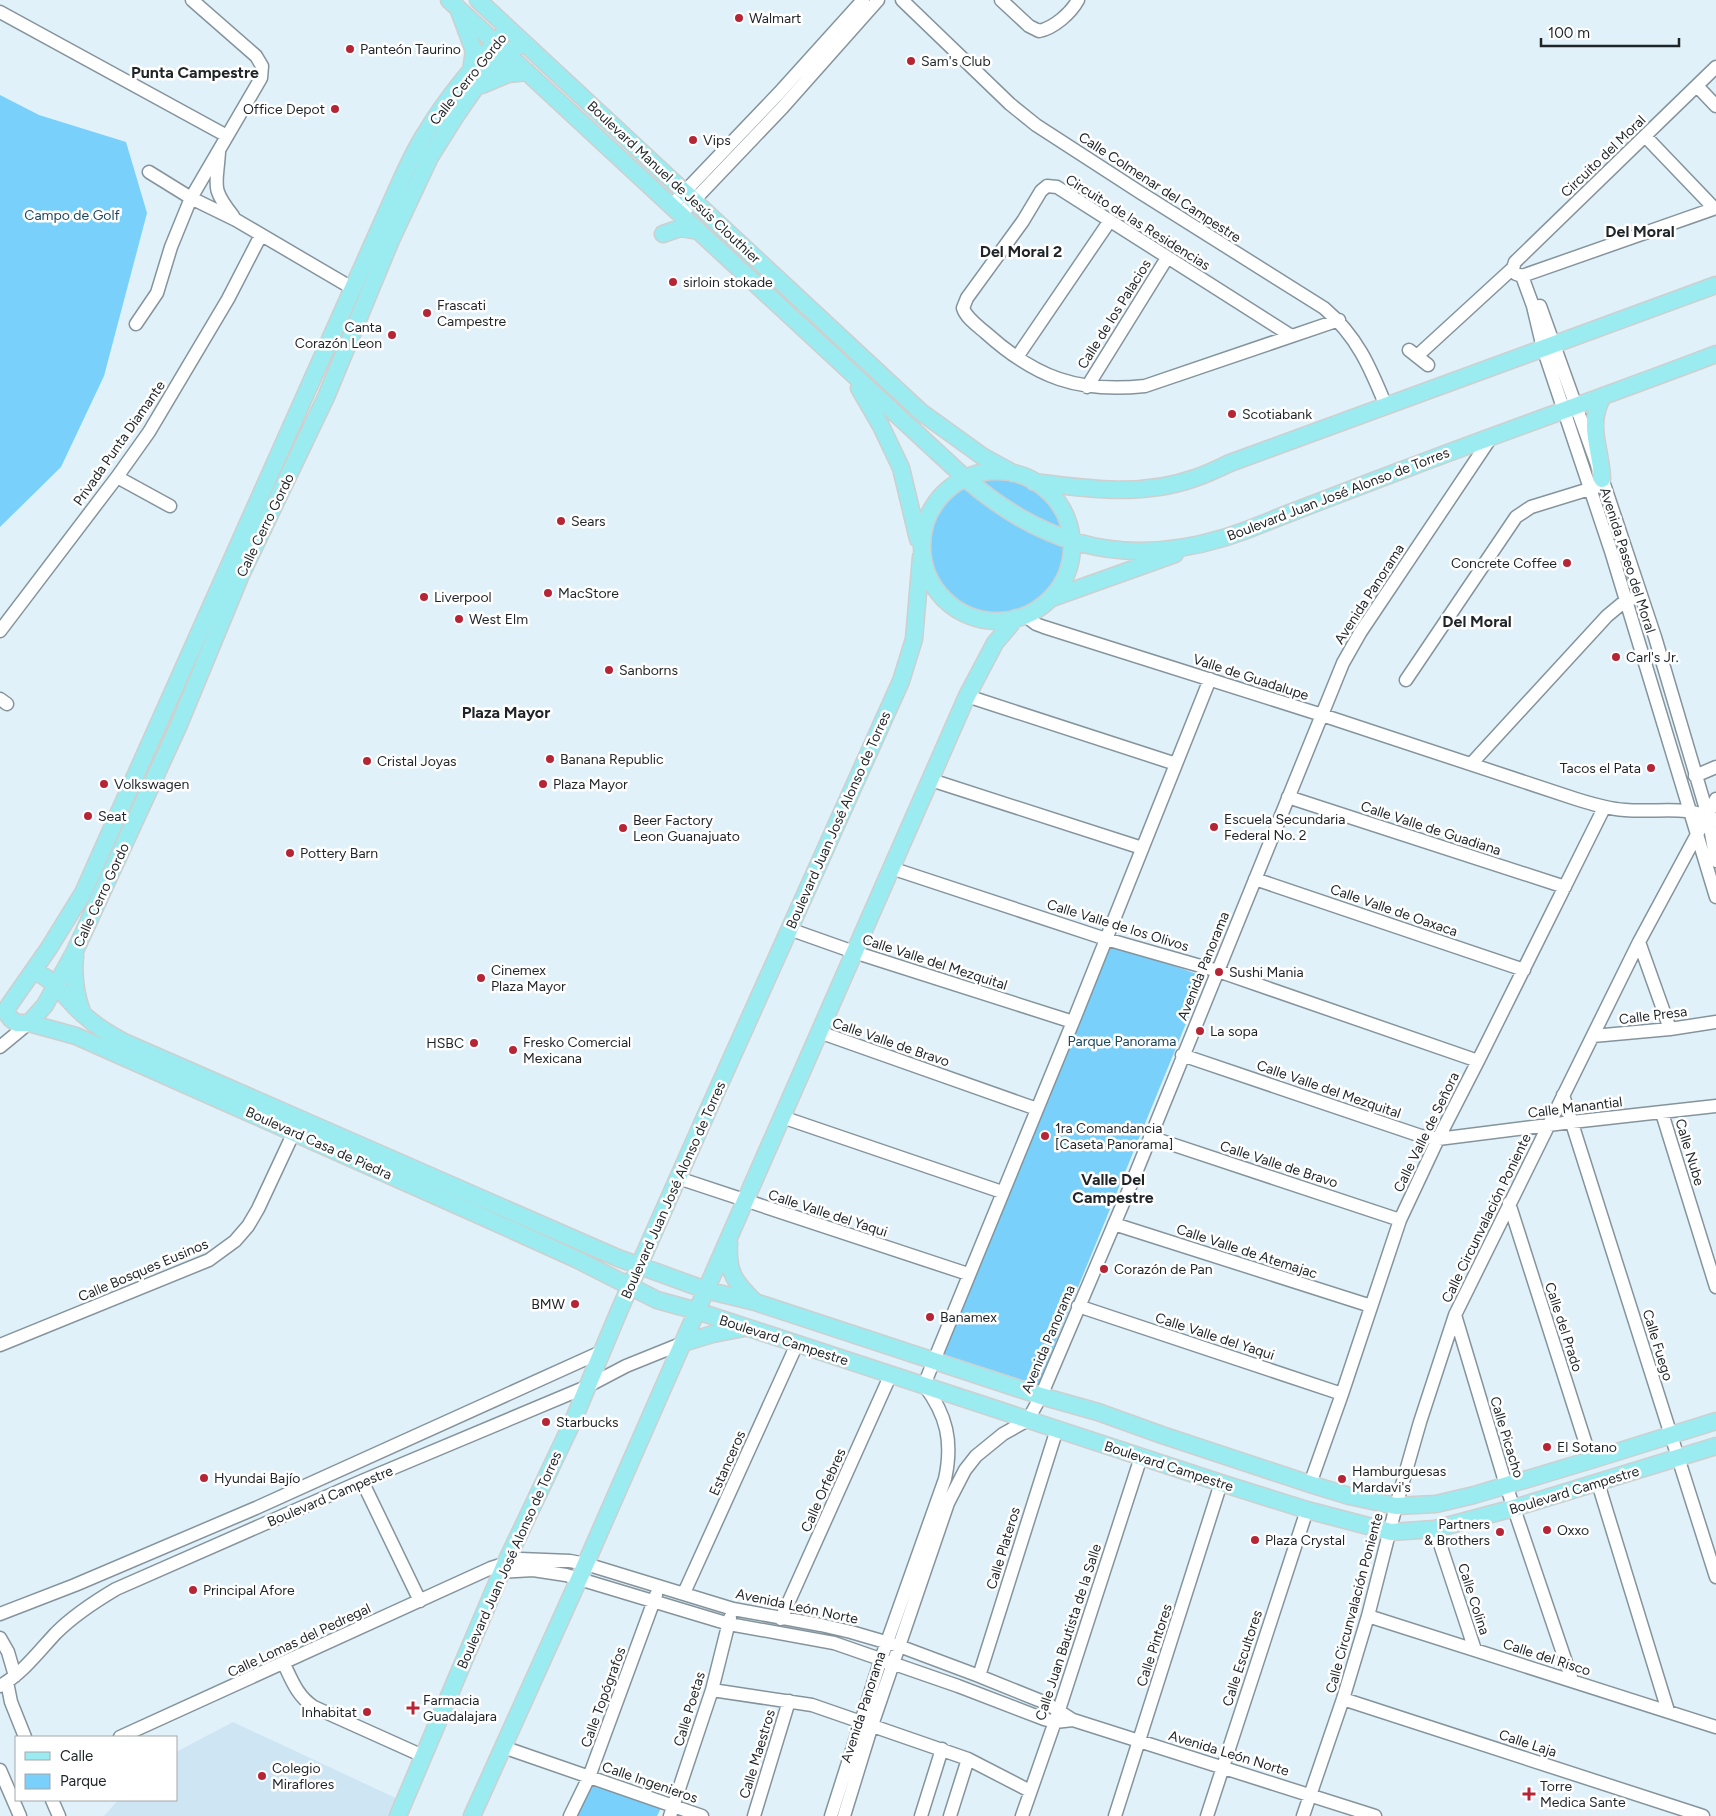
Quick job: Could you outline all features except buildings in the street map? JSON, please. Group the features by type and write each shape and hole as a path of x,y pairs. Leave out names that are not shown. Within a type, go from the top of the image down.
{"main road":[{"name":"Boulevard Manuel de Jesús Clouthier","path":"478,0 921,412 970,448 1013,473"},
{"name":"Boulevard Manuel de Jesús Clouthier","path":"453,4 964,477"},
{"path":"453,4 474,51 470,72"},
{"name":"Calle Cerro Gordo","path":"29,1023 45,1006 72,957 182,718 240,577 326,397 406,206 443,136 501,48 508,28"},
{"name":"Calle Cerro Gordo","path":"2,1014 50,948 83,893 399,182 425,134 447,101 470,72 501,48 523,42"},
{"path":"475,88 508,74 527,72"},
{"path":"662,234 680,228 698,231"},
{"path":"1034,482 1108,490 1144,489 1171,485 1386,406 1550,349 1716,284"},
{"name":"Boulevard Juan José Alonso de Torres","path":"964,477 987,497 1021,519 1039,529 1074,542 1105,549 1138,551 1169,548 1222,539 1492,436 1716,354"},
{"path":"846,367 870,405 901,468 921,553 930,581 946,602 955,609 966,616 991,621 1020,617 1032,612 1048,600 1065,581 1072,559 1073,527 1062,507 1050,493 1034,482 1013,473 991,470 964,477 948,489 936,502 922,531 921,553"},
{"path":"1603,396 1597,407 1594,427 1604,482"},
{"path":"1048,600 1134,568 1222,539"},
{"name":"Boulevard Juan José Alonso de Torres","path":"398,1816 499,1568 572,1421 678,1178 907,666 914,640 917,617 921,553"},
{"path":"472,1816 575,1570 683,1344 967,696 995,643 1020,617"},
{"path":"50,948 47,958 48,963 53,968 60,969 72,957"},
{"path":"72,957 77,997 83,1014"},
{"name":"Boulevard Casa de Piedra","path":"33,972 46,976 83,1014 96,1025 124,1042 413,1177 630,1287"},
{"name":"Boulevard Casa de Piedra","path":"2,1014 20,1024 29,1023 76,1036 294,1132 640,1266"},
{"path":"683,1344 713,1334 753,1330 763,1305 736,1282 728,1259 730,1234"},
{"name":"Boulevard Campestre","path":"640,1266 706,1290 763,1305 1041,1396 1098,1412 1310,1484 1349,1496 1396,1506 1436,1504 1591,1460 1716,1421"},
{"name":"Boulevard Campestre","path":"630,1287 657,1300 891,1374 1221,1483 1307,1510 1391,1532 1435,1529 1514,1508 1716,1446"}],"street":[{"path":"136,324 157,293 191,198 261,78 262,66 256,56 192,0"},
{"path":"690,197 862,0"},
{"path":"676,210 783,107 878,0"},
{"name":"Calle Colmenar del Campestre","path":"902,0 1010,104 1036,125 1141,194 1324,308 1339,320 1365,356 1386,406"},
{"path":"1002,0 1028,26 1039,31 1053,26 1078,0"},
{"path":"0,12 227,136"},
{"name":"Circuito del Moral","path":"1521,273 1515,262 1716,67"},
{"path":"1697,86 1716,106"},
{"path":"1645,136 1715,208"},
{"path":"220,148 215,187 218,196 236,220"},
{"path":"149,172 191,198 236,220 352,288"},
{"name":"Circuito de las Residencias","path":"1290,335 1109,222 1057,187 1047,186 1041,190 1023,221 967,298 963,308 969,318 994,340 1034,370 1086,387 1118,388 1145,386 1290,335 1339,320"},
{"name":"Circuito del Moral","path":"1428,365 1413,353 1521,273 1715,208"},
{"path":"1017,357 1109,222"},
{"name":"Privada Punta Diamante","path":"0,631 117,477 171,396 241,276 261,235"},
{"name":"Calle de los Palacios","path":"1086,387 1167,258"},
{"path":"1521,273 1550,349"},
{"name":"Avenida Paseo del Moral","path":"1550,349 1570,408 1604,482 1642,596 1695,776 1712,818 1715,857"},
{"name":"Avenida Paseo del Moral","path":"1570,408 1589,489 1611,551 1716,897"},
{"name":"Avenida Panorama","path":"844,1816 881,1658 893,1644 955,1486 964,1470 986,1446 1028,1420 1041,1396 1150,1137 1343,663 1351,648 1492,436"},
{"path":"117,477 170,506"},
{"path":"1406,680 1516,517 1532,507 1589,489 1604,482"},
{"path":"1471,764 1607,616 1625,601 1642,596"},
{"path":"1631,616 1637,617 1640,620 1658,666 1667,678"},
{"name":"Valle de Guadalupe","path":"1020,617 1044,627 1322,715 1604,808 1625,810 1689,810 1712,818"},
{"path":"924,1386 968,1274 1073,1022 1210,679"},
{"path":"967,696 1176,764"},
{"path":"1695,776 1716,767"},
{"path":"930,780 1142,848"},
{"name":"Calle Valle de Guadiana","path":"1288,797 1566,887"},
{"name":"Calle Circunvalación Poniente","path":"1303,1816 1343,1698 1368,1616 1420,1422 1455,1315 1547,1125 1594,1036 1639,942 1696,836 1712,818 1716,799"},
{"name":"Calle Valle de Señora","path":"1310,1484 1400,1220 1604,808"},
{"name":"Calle Valle de los Olivos","path":"891,868 1106,939 1218,971 1478,1061"},
{"name":"Calle Valle de Oaxaca","path":"1255,879 1524,970"},
{"name":"Calle Valle del Mezquital","path":"789,929 854,952 1073,1022"},
{"path":"1639,942 1670,1029"},
{"name":"Calle Presa","path":"1594,1036 1670,1029 1716,1022"},
{"path":"0,1047 29,1023"},
{"name":"Calle Valle de Bravo","path":"819,1032 1037,1109"},
{"name":"Calle Valle del Mezquital","path":"1182,1055 1420,1136 1438,1140"},
{"path":"1562,1095 1572,1122"},
{"name":"Calle Manantial","path":"1438,1140 1547,1125 1716,1106"},
{"name":"Calle Nube","path":"1662,1112 1716,1287"},
{"path":"782,1117 1002,1192"},
{"name":"Calle Fuego","path":"1572,1122 1716,1577"},
{"name":"Calle Bosques Eusinos","path":"0,1345 209,1260 224,1250 248,1226 258,1209 294,1132"},
{"name":"Calle Valle de Bravo","path":"1150,1137 1400,1220"},
{"name":"Calle Valle del Yaqui","path":"678,1178 968,1274"},
{"name":"Calle del Prado","path":"1509,1203 1591,1460"},
{"name":"Calle Valle de Atemajac","path":"1114,1224 1371,1306"},
{"name":"Calle Valle del Yaqui","path":"1078,1306 1342,1394"},
{"name":"Calle Picacho","path":"1455,1315 1506,1485 1572,1680"},
{"name":"Boulevard Campestre","path":"7,1681 69,1621 116,1589 362,1481 586,1387 626,1366 683,1344"},
{"name":"Estanceros","path":"684,1593 797,1344"},
{"name":"Boulevard Campestre","path":"0,1614 265,1504 601,1352"},
{"name":"Calle Orfebres","path":"781,1619 891,1374"},
{"name":"Avenida Panorama","path":"831,1816 867,1724 894,1663 893,1644 949,1461 948,1438 944,1419 938,1406 924,1386"},
{"name":"Calle Plateros","path":"979,1676 1057,1429"},
{"name":"Calle Juan Bautista de la Salle","path":"1022,1816 1057,1716 1141,1457"},
{"path":"362,1481 420,1601"},
{"name":"Calle Pintores","path":"1115,1816 1221,1483"},
{"path":"1598,1483 1668,1711"},
{"name":"Calle Escultores","path":"1207,1816 1307,1510"},
{"name":"Calle Colina","path":"1435,1529 1475,1650"},
{"path":"176,1542 184,1560"},
{"name":"Avenida León Norte","path":"499,1568 513,1560 527,1559 660,1586 733,1609 821,1625 893,1644 979,1676 1057,1716 1375,1816"},
{"name":"Calle Lomas del Pedregal","path":"122,1736 420,1601 499,1568"},
{"name":"Avenida León Norte","path":"575,1570 654,1602 728,1624 834,1643 881,1658 1044,1719 1057,1716"},
{"name":"Calle Topógrafos","path":"570,1816 589,1777 660,1586"},
{"name":"Calle Poetas","path":"672,1811 712,1690 733,1609"},
{"name":"Calle del Risco","path":"1368,1616 1716,1727"},
{"path":"0,1638 8,1652 7,1681 11,1702 25,1736"},
{"path":"284,1664 297,1691 314,1708 423,1756"},
{"path":"712,1690 812,1705 968,1759 1030,1791"},
{"name":"Calle Laja","path":"1343,1698 1703,1816"},
{"name":"Calle Maestros","path":"754,1816 789,1701"},
{"name":"Calle Ingenieros","path":"502,1747 589,1777 672,1811 702,1816"},
{"path":"921,1816 942,1749"},
{"path":"950,1816 968,1759"},
{"path":"0,1770 20,1816"},
{"path":"52,1801 59,1816"}],"shaded area":[{"name":"Colegio Miraflores","path":"233,1722 398,1799 391,1816 104,1816 117,1801 178,1801 178,1751"}],"green space":[{"name":"Campo de Golf","path":"0,95 39,115 126,142 147,213 104,376 61,467 0,527"},
{"path":"997,477 1016,480 1039,491 1058,511 1064,530 1036,519 979,481"},
{"path":"964,486 988,506 1012,522 1067,547 1066,562 1057,580 1022,609 1001,615 977,611 962,605 949,596 937,579 929,549 934,519 941,506 951,495"},
{"name":"Parque Panorama","path":"1108,942 1205,977 1038,1385 939,1353"},
{"path":"592,1785 661,1808 657,1816 576,1816"}],"place":[{"name":"Walmart","path":"739,18"},
{"name":"Panteón Taurino","path":"350,49"},
{"name":"Sam's Club","path":"911,61"},
{"name":"Office Depot","path":"335,109"},
{"name":"Vips","path":"693,140"},
{"name":"sirloin stokade","path":"673,282"},
{"name":"Frascati Campestre","path":"427,313"},
{"name":"Canta Corazón Leon","path":"392,335"},
{"name":"Scotiabank","path":"1232,414"},
{"name":"Sears","path":"561,521"},
{"name":"Concrete Coffee","path":"1567,563"},
{"name":"MacStore","path":"548,593"},
{"name":"Liverpool","path":"424,597"},
{"name":"West Elm","path":"459,619"},
{"name":"Carl's Jr.","path":"1616,657"},
{"name":"Sanborns","path":"609,670"},
{"name":"Banana Republic","path":"550,759"},
{"name":"Cristal Joyas","path":"367,761"},
{"name":"Tacos el Pata","path":"1651,768"},
{"name":"Volkswagen","path":"104,784"},
{"name":"Plaza Mayor","path":"543,784"},
{"name":"Seat","path":"88,816"},
{"name":"Escuela Secundaria Federal No. 2","path":"1214,827"},
{"name":"Beer Factory Leon Guanajuato","path":"623,828"},
{"name":"Pottery Barn","path":"290,853"},
{"name":"Sushi Mania","path":"1219,972"},
{"name":"Cinemex Plaza Mayor","path":"481,978"},
{"name":"La sopa","path":"1200,1031"},
{"name":"HSBC","path":"474,1043"},
{"name":"Fresko Comercial Mexicana","path":"513,1050"},
{"name":"1ra Comandancia [Caseta Panorama]","path":"1045,1136"},
{"name":"Corazón de Pan","path":"1104,1269"},
{"name":"BMW","path":"575,1304"},
{"name":"Banamex","path":"930,1317"},
{"name":"Starbucks","path":"546,1422"},
{"name":"El Sotano","path":"1547,1447"},
{"name":"Hyundai Bajío","path":"204,1478"},
{"name":"Hamburguesas Mardavi's","path":"1342,1479"},
{"name":"Oxxo","path":"1547,1530"},
{"name":"Partners & Brothers","path":"1500,1532"},
{"name":"Plaza Crystal","path":"1255,1540"},
{"name":"Principal Afore","path":"193,1590"},
{"name":"Farmacia Guadalajara","path":"413,1708"},
{"name":"Inhabitat","path":"367,1712"},
{"name":"Colegio Miraflores","path":"262,1776"},
{"name":"Torre Medica Sante","path":"1529,1794"}],"district":[{"name":"Punta Campestre","path":"195,72"},
{"name":"Del Moral","path":"1640,231"},
{"name":"Del Moral 2","path":"1021,251"},
{"name":"Del Moral","path":"1477,621"},
{"name":"Plaza Mayor","path":"506,712"},
{"name":"Valle Del Campestre","path":"1113,1188"}]}
